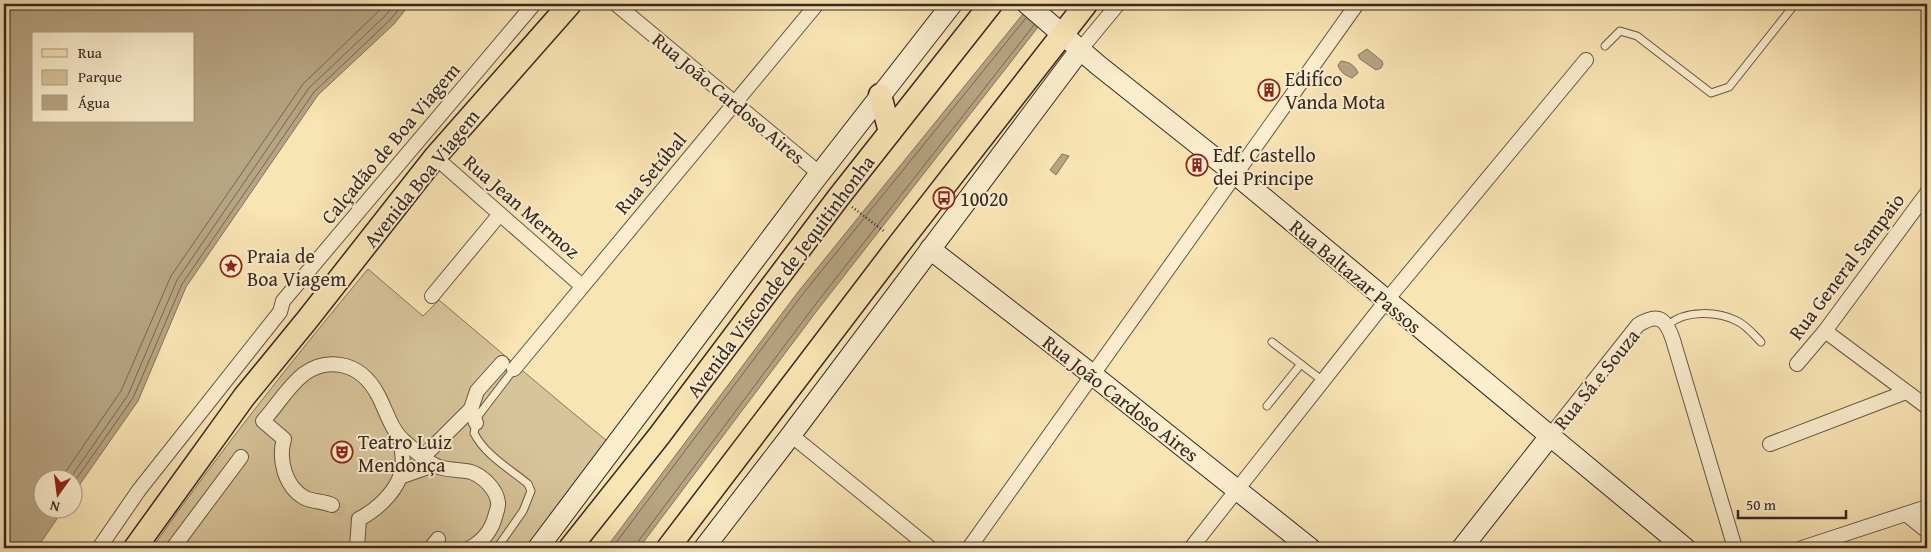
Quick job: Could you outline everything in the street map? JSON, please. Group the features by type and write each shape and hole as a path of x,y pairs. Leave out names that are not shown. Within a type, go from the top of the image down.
{"main road":[{"name":"Avenida Boa Viagem","path":"135,548 244,396 307,320 435,157 570,4"},
{"name":"Avenida Visconde de Jequitinhonha","path":"570,548 659,436 890,132 991,4"},
{"path":"668,548 900,243 1055,28 1086,4"},
{"path":"880,95 890,132"}],"street":[{"name":"Calçadão de Boa Viagem","path":"99,548 139,490 280,312 283,301 534,4"},
{"name":"Rua João Cardoso Aires","path":"616,4 820,174"},
{"name":"Rua Setúbal","path":"471,409 477,391 508,366 582,286 817,4"},
{"name":"Avenida Visconde de Jequitinhonha","path":"538,548 880,95 952,4"},
{"name":"Rua Baltazar Passos","path":"1026,4 1080,50 1235,174 1685,548"},
{"path":"704,548 1080,50 1118,4"},
{"path":"969,548 1094,376 1357,4"},
{"path":"1190,548 1386,301 1586,60"},
{"name":"Rua Jean Mermoz","path":"435,157 582,286"},
{"name":"Rua General Sampaio","path":"1796,364 1825,331 1927,193"},
{"path":"432,296 500,214"},
{"name":"Rua João Cardoso Aires","path":"930,249 1094,376 1310,548"},
{"name":"Rua Sá e Souza","path":"1462,548 1638,325 1656,318 1668,326 1735,548"},
{"path":"1825,331 1927,407"},
{"path":"332,505 314,501 297,492 285,473 282,455 284,439 263,421 296,380 307,371 319,365 329,363 349,366 360,372 369,381 378,394 400,438 403,460 400,478"},
{"path":"1770,444 1906,392"},
{"path":"471,409 476,423"},
{"path":"358,548 359,519 371,513 386,498 400,478 429,461 471,409"},
{"path":"791,435 930,548"},
{"path":"400,438 429,461 473,473 484,479 493,489 498,504 492,526 480,542 470,548"},
{"path":"173,548 241,457"},
{"path":"1802,548 1927,507"},
{"path":"1906,514 1927,531"}],"lane":[{"path":"1605,46 1620,31 1637,36 1711,93 1729,87 1795,4"},
{"path":"1668,326 1674,320 1697,314 1716,315 1737,321 1761,342"},
{"path":"1272,342 1323,382"},
{"path":"1267,406 1301,364"},
{"path":"497,548 523,511 530,498 531,491 528,484 478,442 474,433 476,423 508,366"},
{"path":"238,421 244,396"}],"path":[{"path":"855,210 882,230"}],"green space":[{"path":"368,269 423,316 439,300 612,445 533,548 152,548 257,406"}],"water":[{"path":"4,4 410,4 394,24 318,95 186,287 138,401 82,481 82,470 32,470 32,520 56,520 37,548 4,548"},
{"path":"1031,4 1056,4 819,308 639,548 606,548 798,292"},
{"path":"1367,49 1382,61 1381,68 1376,70 1360,59 1358,55"},
{"path":"1341,61 1351,64 1358,73 1352,78 1345,74 1338,65"},
{"path":"1062,154 1069,156 1056,175 1050,170"}],"tunnel":[{"path":"332,505 359,519"}],"place":[{"name":"Edifíco Vanda Mota","path":"1269,90"},
{"name":"Edf. Castello dei Principe","path":"1197,165"},
{"name":"10020","path":"944,198"},
{"name":"Praia de Boa Viagem","path":"231,266"},
{"name":"Teatro Luiz Mendonça","path":"342,452"}]}
